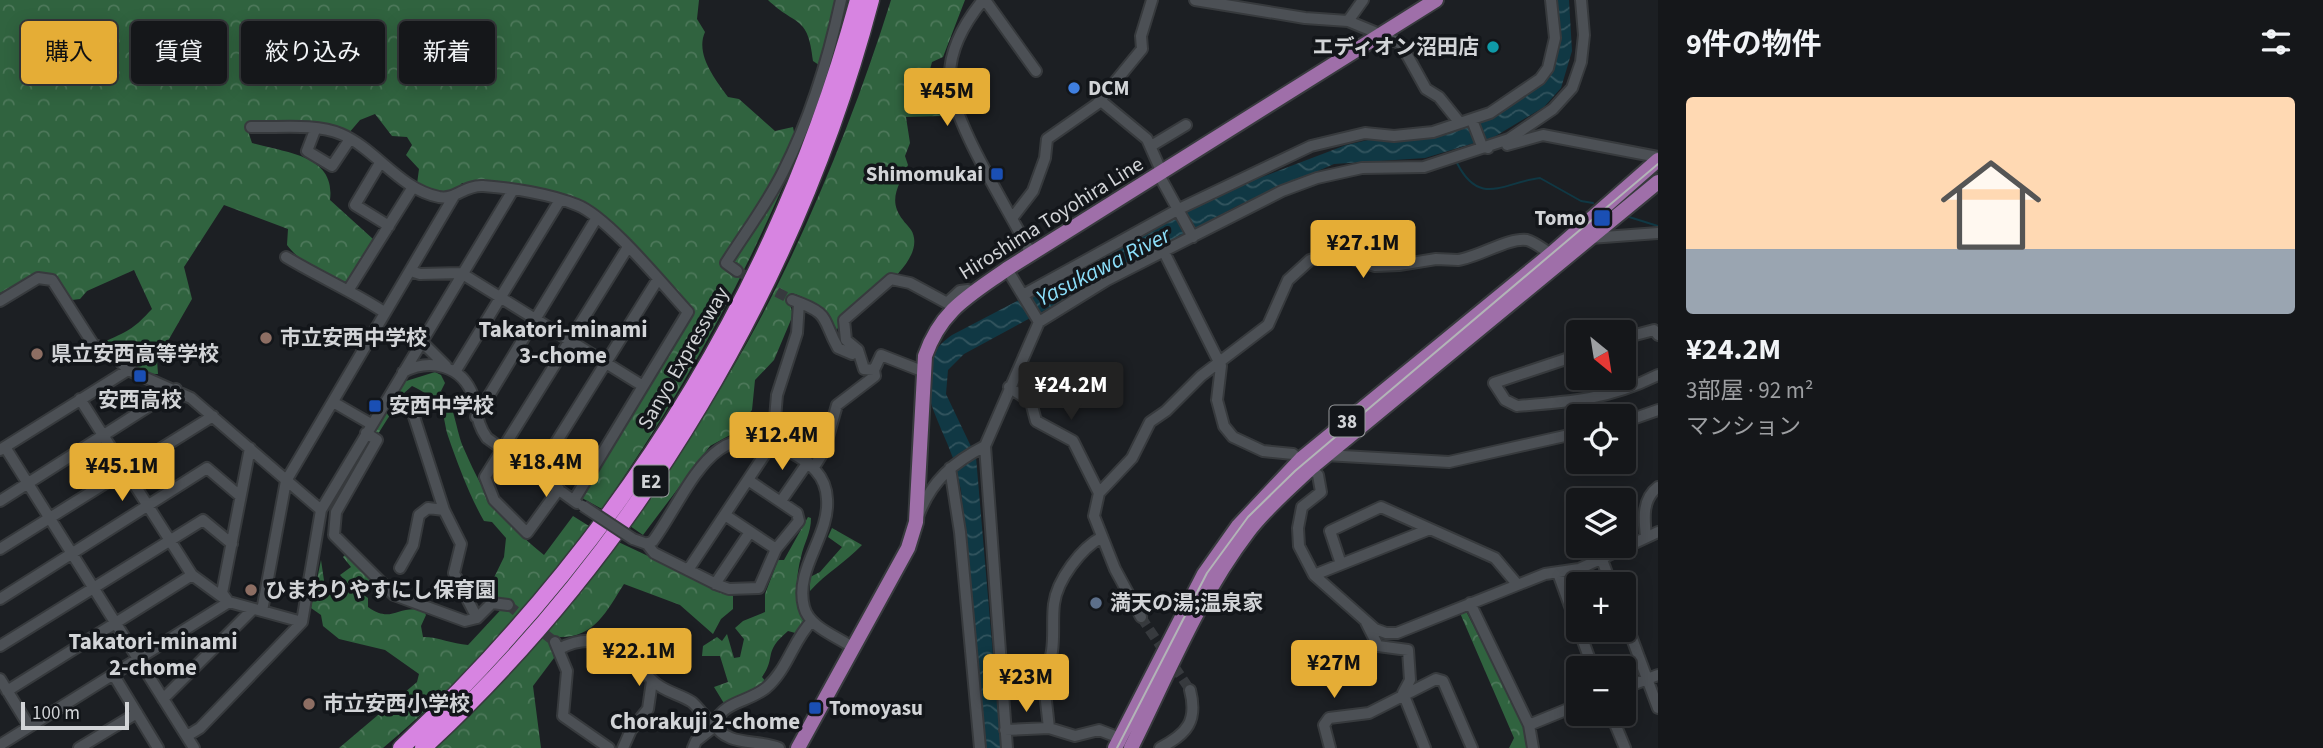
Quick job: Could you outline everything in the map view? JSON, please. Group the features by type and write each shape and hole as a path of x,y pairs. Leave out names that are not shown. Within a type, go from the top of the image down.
{"highway":[{"path":"836,96 852,0"},
{"name":"Sanyo Expressway","path":"401,748 519,629 631,487 677,417 726,330 771,240 836,96 858,0"},
{"name":"Sanyo Expressway","path":"423,748 498,673 562,599 642,495 680,436 738,336 784,245 871,0"},
{"path":"836,96 881,0"}],"main road":[{"name":"Hiroshima Toyohira Line","path":"798,748 908,548 916,522 922,371 933,335 952,309 970,293 1007,269 1436,0"},
{"name":"38","path":"1122,745 1204,574 1256,505 1550,254 1655,157"},
{"name":"38","path":"1307,463 1328,454 1658,182"}],"street":[{"path":"737,271 726,263 782,175 808,119 826,70 841,0"},
{"path":"1031,254 967,132 951,91 951,64 958,41 984,0 1036,71"},
{"path":"1013,217 1033,191 1045,158 1047,139 1084,116 1101,101 1142,49 1141,36 1152,0"},
{"path":"1195,0 1305,18 1348,21 1382,35 1401,44 1426,89 1439,97 1460,123"},
{"path":"1348,21 1363,0"},
{"path":"1024,296 1180,211 1311,146 1364,133 1394,136 1433,132 1473,121 1490,113 1532,85 1548,68 1555,38 1550,0"},
{"path":"1007,748 985,446 1039,321 1107,280 1282,191 1317,178 1362,168 1424,167 1508,139 1553,109 1572,88 1583,49 1581,0"},
{"path":"1101,101 1151,146 1161,174 1192,236"},
{"path":"1473,121 1482,147"},
{"path":"1151,146 1186,125"},
{"path":"251,127 328,130 350,139 413,187 439,197 454,196"},
{"path":"315,130 307,151 332,166 350,139"},
{"path":"1482,147 1496,149 1543,135 1655,157 1658,144"},
{"path":"380,163 355,205 388,226"},
{"path":"163,699 257,611 286,481 454,196 468,186 513,190 579,206 628,247 688,312 578,503"},
{"path":"349,289 413,187"},
{"path":"187,736 200,728 302,622 321,510 513,190"},
{"path":"451,369 501,297 560,200"},
{"path":"475,417 596,219"},
{"path":"1590,237 1658,233"},
{"path":"1141,617 1094,516 1098,493 1132,458 1150,422 1268,325 1288,280 1310,260 1320,257 1349,258 1375,265 1399,265 1436,259 1458,260 1518,240 1530,240 1550,254"},
{"path":"559,489 527,533 494,500 485,477 628,247"},
{"path":"1164,252 1220,363 1217,400 1224,426 1233,437 1263,451 1286,452 1307,463 1322,484 1321,492 1302,507 1298,528 1299,546 1314,575 1375,629 1397,633 1517,584 1545,574 1579,569 1599,558"},
{"path":"286,257 321,278 349,289 384,313"},
{"path":"1007,269 1039,321"},
{"path":"411,271 420,274 461,273 643,386"},
{"path":"0,301 38,278 52,280 93,344 113,354 128,370 176,389 214,416 321,510"},
{"path":"537,473 658,279"},
{"path":"874,370 864,369 858,350 846,340 844,320 891,279 910,284 947,303 960,291 970,293"},
{"path":"688,570 773,442 777,395 797,333 796,301 828,321 838,348 852,354 858,350"},
{"path":"1636,335 1654,330 1658,335"},
{"path":"421,341 451,369 472,396 475,417 487,438 578,503 633,539 648,544 654,553 729,589 759,587 775,549 799,521 797,513 748,480"},
{"path":"781,501 824,451 837,405 875,376 874,370 881,355 922,371"},
{"path":"1566,359 1494,383 1505,400 1517,406 1606,396 1628,390"},
{"path":"403,372 414,367 451,369"},
{"path":"128,370 3,448 28,483 194,748"},
{"path":"1636,386 1658,375"},
{"path":"1009,387 1026,395 1035,421 1073,441 1098,493"},
{"path":"0,500 176,389"},
{"path":"80,399 192,575 229,602 302,622"},
{"path":"409,401 444,510 461,544 454,573 477,618"},
{"path":"332,402 369,429 377,440 337,512 334,535 394,595 465,621 477,618 489,604 508,605"},
{"path":"1636,418 1658,410"},
{"path":"0,549 214,416"},
{"path":"1328,454 1449,462 1566,436"},
{"path":"648,544 717,449 745,438 773,442 811,464 824,485 826,515 811,552 804,583 803,604 812,621 852,647"},
{"path":"916,522 940,478 951,466 985,446"},
{"path":"229,602 222,593 250,448"},
{"path":"951,466 980,748"},
{"path":"0,598 207,468 240,496"},
{"path":"1646,537 1644,515 1647,500 1658,486"},
{"path":"400,568 413,545 419,515 428,508 444,510"},
{"path":"1341,564 1330,531 1371,510 1381,508 1495,558 1517,584"},
{"path":"725,515 775,549"},
{"path":"0,646 203,520 232,544"},
{"path":"1314,575 1430,529"},
{"path":"715,584 750,532"},
{"path":"1636,541 1658,532"},
{"path":"1049,728 1043,674 1052,661 1054,601 1077,559 1102,537"},
{"path":"1558,573 1566,594"},
{"path":"7,691 192,575"},
{"path":"0,745 229,602"},
{"path":"1470,603 1529,725 1532,748"},
{"path":"1365,619 1378,646 1408,650 1410,680 1403,693"},
{"path":"693,748 696,741 715,726 721,710 763,690 775,679 804,629 812,621"},
{"path":"609,748 563,716 567,671 557,646 594,639 641,667 652,681 692,702 715,726 733,739 761,742 779,748"},
{"path":"1636,642 1652,677 1658,708"},
{"path":"113,674 158,748"},
{"path":"0,679 29,726"},
{"path":"1330,748 1324,725 1329,718 1368,713 1403,693 1436,679 1443,681 1472,748"},
{"path":"623,748 631,730 648,709 652,681"},
{"path":"1160,748 1180,737 1190,727 1193,717 1190,690"},
{"path":"1403,693 1425,748"},
{"path":"1529,725 1566,710"},
{"path":"79,748 137,713"},
{"path":"1616,726 1625,748"},
{"path":"1005,730 1049,728 1075,736 1099,730 1122,745"}],"green space":[{"path":"0,0 699,0 697,19 705,32 704,57 728,97 739,99 775,131 793,127 795,137 785,162 792,165 729,299 682,385 602,509 582,498 689,313 582,205 476,183 462,183 454,194 441,195 417,184 419,169 406,155 412,145 407,137 392,136 375,114 360,120 348,134 246,125 252,143 292,153 316,164 325,173 330,185 330,200 373,239 348,284 315,268 293,252 287,245 288,229 224,205 184,267 192,299 157,360 158,374 136,368 106,341 132,328 152,309 134,270 87,291 80,299 72,300 39,274 0,293"},
{"path":"768,0 837,0 823,61 819,65 813,61 804,28"},
{"path":"891,0 965,0 943,57 932,62 925,88 928,95 940,98 942,116 906,117 910,143 905,156 908,165 895,198 898,212 914,238 908,261 875,295 841,320 837,330 818,307 791,293 789,301 793,315 774,360 755,380 752,410 732,434 710,446 643,535 630,526 730,372 798,243 849,122"},
{"path":"435,372 441,375 445,383 441,391 450,404 472,467 496,508 517,531 544,555 573,516 589,526 519,616 467,671 412,723 383,748 339,748 417,682 419,674 385,650 339,639 323,626 321,615 311,608 321,560 326,594 339,595 348,584 340,575 351,567 343,557 347,553 373,579 355,589 368,598 368,607 383,614 423,610 426,615 421,626 423,637 468,645 508,602 496,598 488,590 504,557 506,538 492,522 484,521 479,512 455,457 442,413 435,402 412,386 403,394 378,434 371,431 403,382"},
{"path":"808,517 811,518 810,528 797,582 798,599 806,623 799,634 788,631 775,645 762,677 766,682 725,705 714,687 728,682 720,656 702,656 703,646 717,637 722,641 727,634 734,658 740,657 744,639 735,628 743,621 765,612 765,594 778,560 784,560"},
{"path":"832,528 862,545 810,591 810,577 820,572 842,547 828,537"},
{"path":"612,539 733,596 733,609 721,619 713,634 680,605 624,584 598,622 581,634 557,637 551,643 554,658 533,686 541,748 429,748"},
{"path":"1466,611 1529,735 1530,748 1509,748 1514,738 1460,613"}],"water":[{"name":"Yasukawa River","path":"1555,0 1569,0 1572,51 1561,88 1544,107 1494,137 1425,158 1334,164 1237,206 964,354 948,370 946,394 976,457 1001,748 983,748 961,490 953,458 928,391 929,362 938,348 952,335 1233,188 1346,145 1368,140 1406,141 1441,134 1491,116 1550,71 1560,38"}],"waterway":[{"path":"1457,163 1466,177 1484,189 1540,178 1581,201 1593,203"},
{"path":"1626,216 1658,226"}],"tunnel":[{"path":"737,271 792,300"},
{"path":"508,605 555,642"},
{"path":"1141,617 1190,690"}],"tram line":[{"path":"1117,748 1207,573 1248,517 1295,471 1658,164"}],"place":[{"name":"エディオン沼田店","path":"1493,47"},
{"name":"DCM","path":"1074,88"},
{"name":"Shimomukai","path":"997,174"},
{"name":"Tomo","path":"1602,218"},
{"name":"市立安西中学校","path":"266,338"},
{"name":"県立安西高等学校","path":"37,354"},
{"name":"安西高校","path":"140,376"},
{"name":"安西中学校","path":"375,406"},
{"name":"ひまわりやすにし保育園","path":"251,590"},
{"name":"満天の湯;温泉家","path":"1096,603"},
{"name":"市立安西小学校","path":"309,704"},
{"name":"Tomoyasu","path":"815,708"}],"district":[{"name":"Takatori-minami 3-chome","path":"563,342"},
{"name":"Takatori-minami 2-chome","path":"153,654"},
{"name":"Chorakuji 2-chome","path":"705,721"}]}
